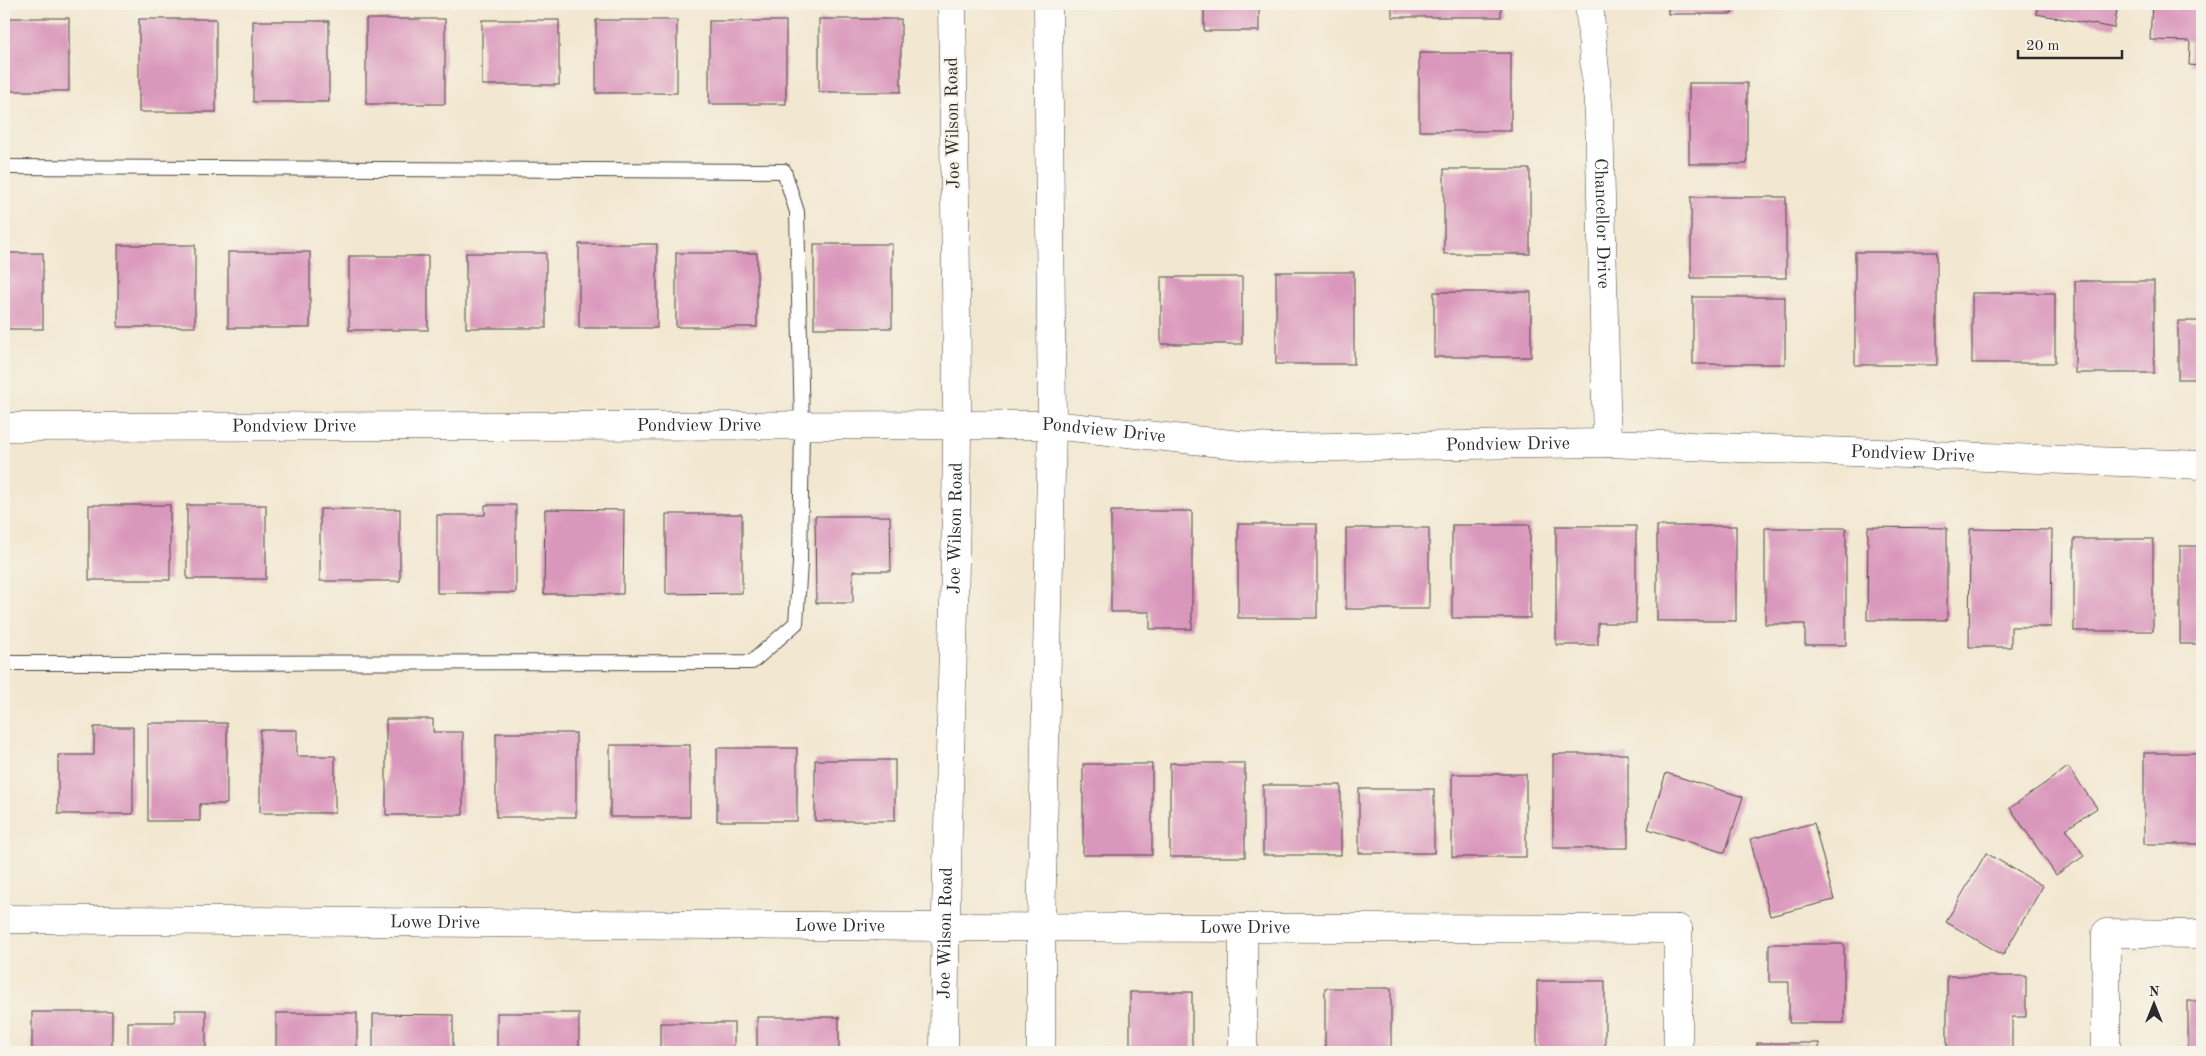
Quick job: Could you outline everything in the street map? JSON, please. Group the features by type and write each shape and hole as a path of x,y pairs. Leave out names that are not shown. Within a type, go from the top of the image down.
{"street":[{"name":"Joe Wilson Road","path":"944,1052 944,927 951,738 957,425 952,4"},
{"path":"1042,1052 1041,928 1052,425 1048,4"},
{"name":"Chancellor Drive","path":"1589,4 1599,115 1608,443"},
{"name":"Pondview Drive","path":"4,427 802,427 1052,425 1269,448 1608,443 2202,465"},
{"name":"Lowe Drive","path":"4,919 1041,928 1678,929 1678,1052"},
{"path":"1243,928 1243,1052"},
{"path":"2106,1052 2106,933 2202,934"}],"lane":[{"path":"4,167 784,171 798,212 802,427 800,564 796,622 752,662 4,663"}],"building":[{"path":"1204,4 1259,4 1259,31 1204,31"},
{"path":"1392,4 1501,4 1501,17 1392,17"},
{"path":"1668,4 1732,4 1732,14 1668,14"},
{"path":"2038,4 2118,4 2114,28 2036,14"},
{"path":"2152,4 2202,4 2202,66 2189,65 2190,41 2150,40"},
{"path":"4,18 69,18 69,91 4,91"},
{"path":"139,19 216,19 216,112 139,112"},
{"path":"366,19 445,19 445,104 366,104"},
{"path":"819,19 901,19 901,92 819,92"},
{"path":"482,20 559,20 559,85 482,85"},
{"path":"596,20 677,20 677,93 596,93"},
{"path":"253,21 329,21 329,102 253,102"},
{"path":"709,21 786,21 786,104 709,104"},
{"path":"1419,53 1511,53 1511,131 1419,131"},
{"path":"1689,83 1747,83 1747,164 1689,164"},
{"path":"1444,169 1530,169 1530,254 1444,254"},
{"path":"1691,197 1786,197 1786,278 1691,278"},
{"path":"579,244 657,244 657,328 579,328"},
{"path":"814,244 892,244 892,328 814,328"},
{"path":"118,245 195,245 195,327 118,327"},
{"path":"228,252 310,252 310,328 228,328"},
{"path":"1855,252 1937,252 1937,365 1855,365"},
{"path":"4,253 43,253 43,329 4,329"},
{"path":"466,253 546,253 546,328 466,328"},
{"path":"676,253 757,253 757,327 676,327"},
{"path":"349,256 428,256 428,330 349,330"},
{"path":"1276,272 1354,272 1354,364 1276,364"},
{"path":"1161,277 1242,277 1242,344 1161,344"},
{"path":"2075,281 2154,281 2154,373 2075,373"},
{"path":"1434,292 1531,292 1531,357 1434,357"},
{"path":"1972,293 2055,293 2055,363 1972,363"},
{"path":"1693,297 1785,297 1785,364 1693,364"},
{"path":"2178,321 2202,321 2202,379 2178,379"},
{"path":"89,505 170,505 170,580 89,580"},
{"path":"187,505 266,505 266,579 187,579"},
{"path":"485,505 516,505 516,593 437,593 437,515 485,515"},
{"path":"320,509 400,509 400,581 320,581"},
{"path":"545,509 624,510 623,594 544,594"},
{"path":"1111,511 1192,511 1192,629 1150,629 1150,612 1111,612"},
{"path":"666,514 742,514 742,593 666,594"},
{"path":"815,516 890,516 891,571 853,571 853,603 816,603"},
{"path":"1238,524 1317,524 1317,618 1238,618"},
{"path":"1452,525 1530,525 1530,618 1452,618"},
{"path":"1556,526 1636,526 1636,623 1598,623 1598,645 1556,645"},
{"path":"1657,526 1736,526 1736,621 1657,621"},
{"path":"1868,527 1947,528 1947,620 1867,620"},
{"path":"1346,528 1429,528 1429,609 1346,609"},
{"path":"1765,528 1846,528 1846,645 1805,645 1805,624 1765,624"},
{"path":"1970,529 2052,530 2051,627 2011,627 2011,647 1969,647"},
{"path":"2074,539 2153,539 2153,631 2074,631"},
{"path":"2180,546 2202,546 2202,644 2180,644"},
{"path":"386,719 433,719 433,732 463,732 463,815 386,815"},
{"path":"148,723 227,723 227,804 200,804 200,821 148,821"},
{"path":"94,727 133,727 133,814 58,814 58,755 94,755"},
{"path":"260,730 297,730 297,756 335,756 335,813 260,813"},
{"path":"496,733 576,733 576,817 496,817"},
{"path":"610,745 690,745 690,817 610,817"},
{"path":"717,748 797,748 797,821 717,821"},
{"path":"2144,753 2202,753 2202,844 2144,844"},
{"path":"1553,754 1628,754 1628,848 1553,848"},
{"path":"815,760 895,760 895,821 815,821"},
{"path":"1170,763 1245,763 1245,857 1170,857"},
{"path":"1083,764 1152,764 1152,855 1083,855"},
{"path":"2068,767 2097,808 2066,829 2084,856 2056,875 2010,808"},
{"path":"1666,773 1743,797 1725,853 1648,829"},
{"path":"1452,774 1526,774 1526,857 1452,857"},
{"path":"1263,785 1341,785 1341,855 1263,855"},
{"path":"1359,789 1434,789 1434,853 1359,853"},
{"path":"1814,823 1834,900 1770,916 1750,839"},
{"path":"1986,853 2043,886 2003,955 1946,922"},
{"path":"1769,944 1844,944 1844,1023 1789,1023 1789,982 1769,982"},
{"path":"1947,976 2026,976 2026,1017 2012,1017 2012,1052 1947,1052"},
{"path":"1537,981 1605,981 1605,1052 1537,1052"},
{"path":"1325,988 1391,988 1391,1052 1325,1052"},
{"path":"1130,992 1192,992 1192,1052 1130,1052"},
{"path":"2188,1001 2202,1001 2202,1052 2188,1052"},
{"path":"175,1010 206,1010 206,1052 128,1052 128,1022 175,1022"},
{"path":"32,1012 112,1012 112,1052 32,1052"},
{"path":"276,1013 357,1013 357,1052 276,1052"},
{"path":"497,1013 579,1013 579,1052 497,1052"},
{"path":"373,1014 453,1015 453,1052 373,1052"},
{"path":"757,1017 839,1017 839,1052 757,1052"},
{"path":"660,1023 734,1023 734,1052 660,1052"},
{"path":"1757,1043 1819,1043 1819,1052 1757,1052"}]}
